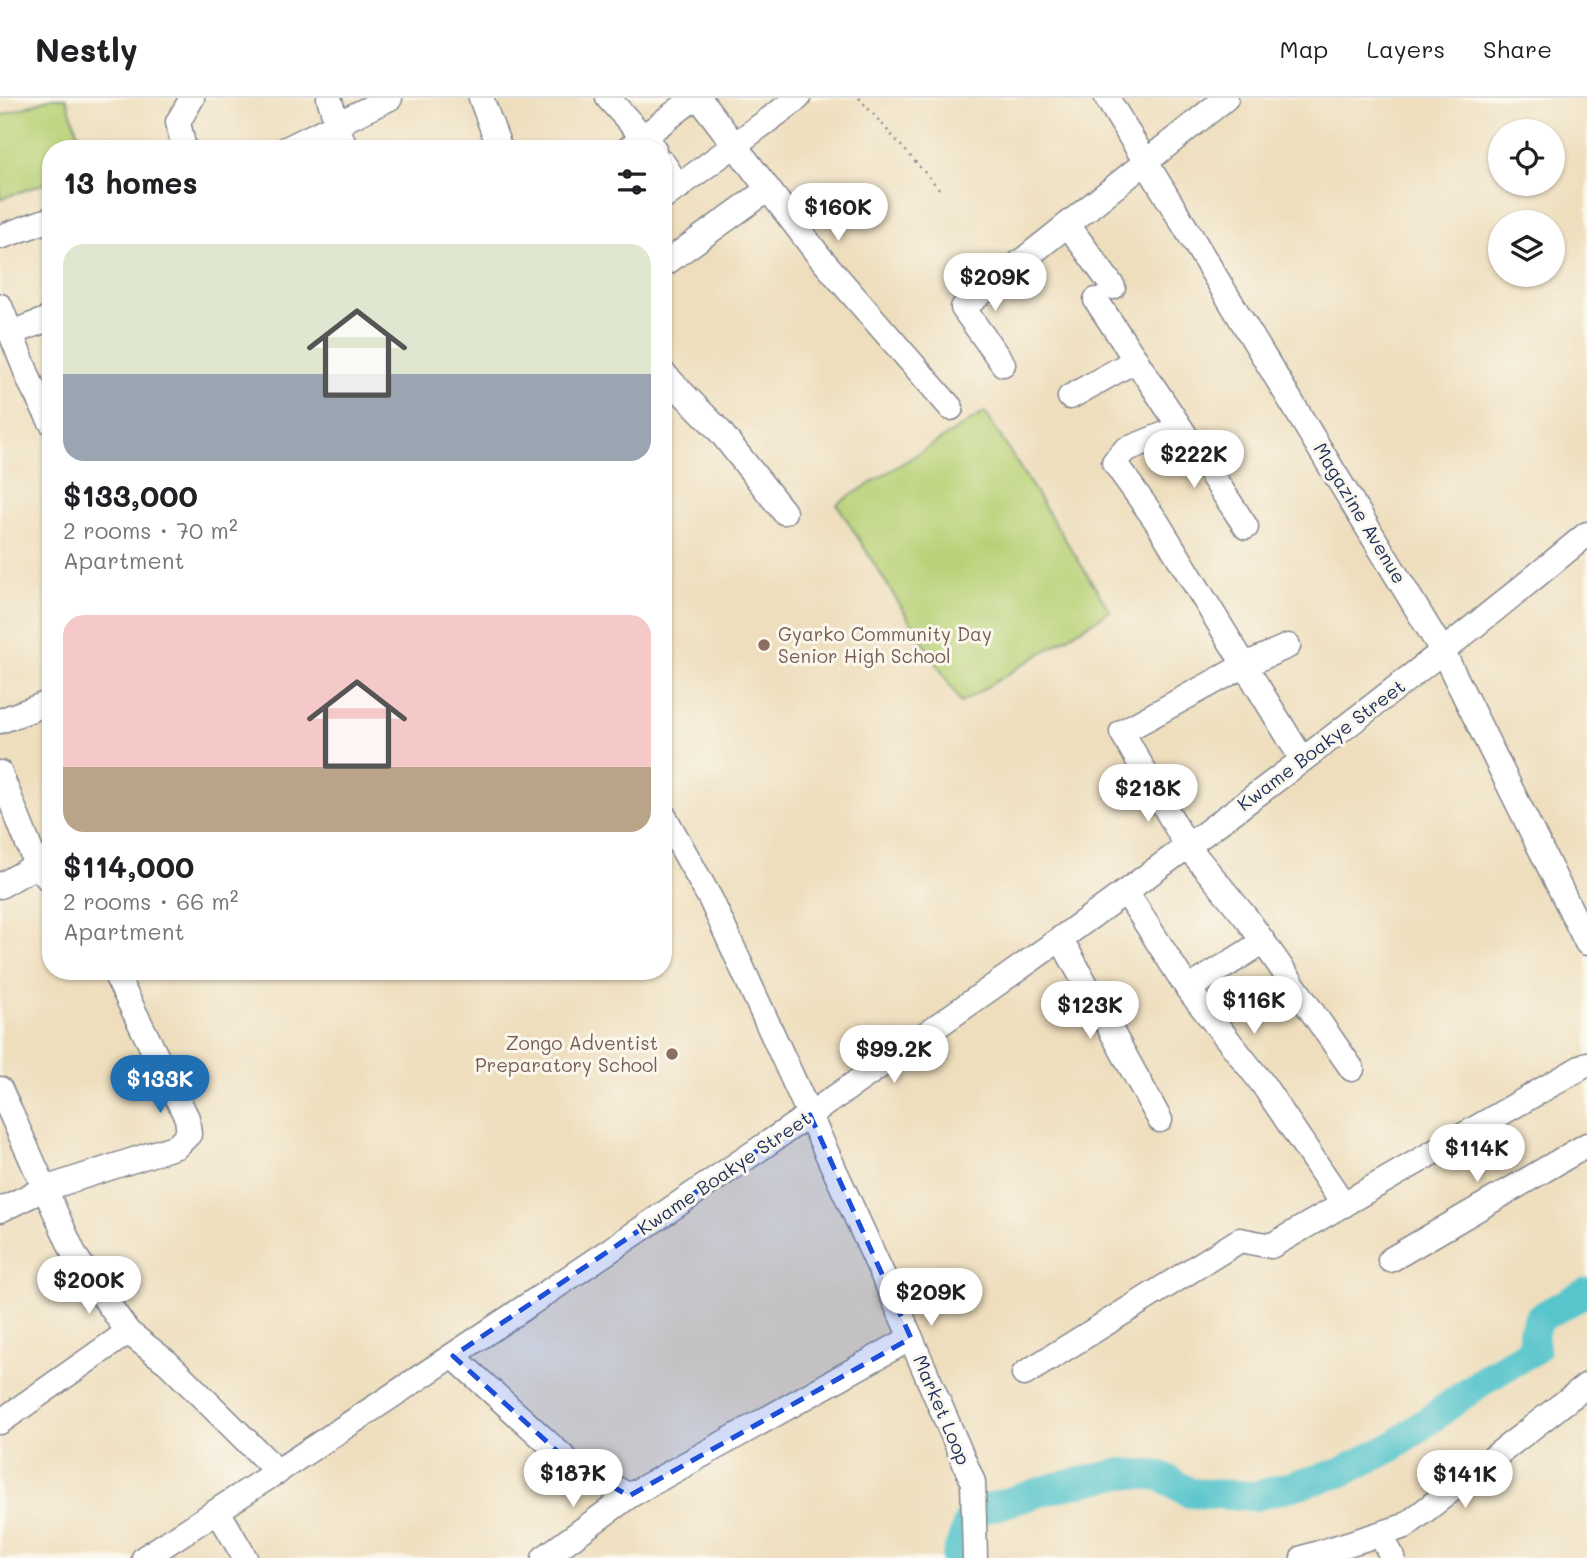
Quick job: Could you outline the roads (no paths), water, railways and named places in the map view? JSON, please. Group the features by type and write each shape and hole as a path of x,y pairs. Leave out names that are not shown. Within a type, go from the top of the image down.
{"street":[{"path":"182,140 178,122 191,98"},
{"path":"329,98 342,140"},
{"path":"303,140 390,98"},
{"path":"481,98 497,140"},
{"path":"608,98 639,140"},
{"path":"649,140 696,98 819,256 951,408"},
{"path":"672,191 797,98"},
{"name":"Magazine Avenue","path":"1107,98 1443,652 1587,943"},
{"path":"1003,364 963,308 1226,98"},
{"path":"672,259 767,190"},
{"path":"0,237 42,222"},
{"path":"1068,225 1136,360 1246,527"},
{"path":"0,306 42,405"},
{"path":"12,333 42,321"},
{"path":"1070,397 1136,360"},
{"path":"672,382 718,429 784,512"},
{"path":"1181,428 1125,450 1114,461 1157,522 1302,759"},
{"name":"Kwame Boakye Street","path":"144,1558 453,1356 810,1115 1061,939 1443,652 1587,534"},
{"path":"1288,646 1245,665 1122,732 1187,846 1263,942 1352,1069"},
{"path":"0,721 42,705"},
{"path":"0,773 42,860"},
{"name":"Market Loop","path":"672,830 712,900 911,1338 973,1482 975,1558"},
{"path":"0,886 42,870"},
{"path":"1126,892 1188,989 1262,1083 1344,1205"},
{"path":"1061,939 1160,1120"},
{"path":"1188,989 1263,942"},
{"path":"0,1210 44,1189 177,1146 189,1134 187,1118 118,980"},
{"path":"1024,1374 1240,1240 1271,1245 1587,1064"},
{"path":"0,1089 75,1256 128,1332 168,1363 278,1472"},
{"path":"1390,1260 1587,1145"},
{"path":"0,1422 128,1332"},
{"path":"544,1558 629,1496 911,1338"},
{"path":"453,1356 568,1461 629,1496"},
{"path":"1303,1558 1405,1525 1587,1385"},
{"path":"218,1511 245,1558"},
{"path":"1380,1534 1393,1558"}],"waterway":[{"path":"989,1508 1053,1488 1122,1473 1161,1476 1190,1493 1255,1496 1340,1473 1392,1447 1488,1377 1535,1349 1533,1333 1539,1318 1587,1292"},
{"path":"956,1558 970,1518"}],"place":[{"name":"Gyarko Community Day Senior High School","path":"764,645"},
{"name":"Zongo Adventist Preparatory School","path":"672,1054"}]}
